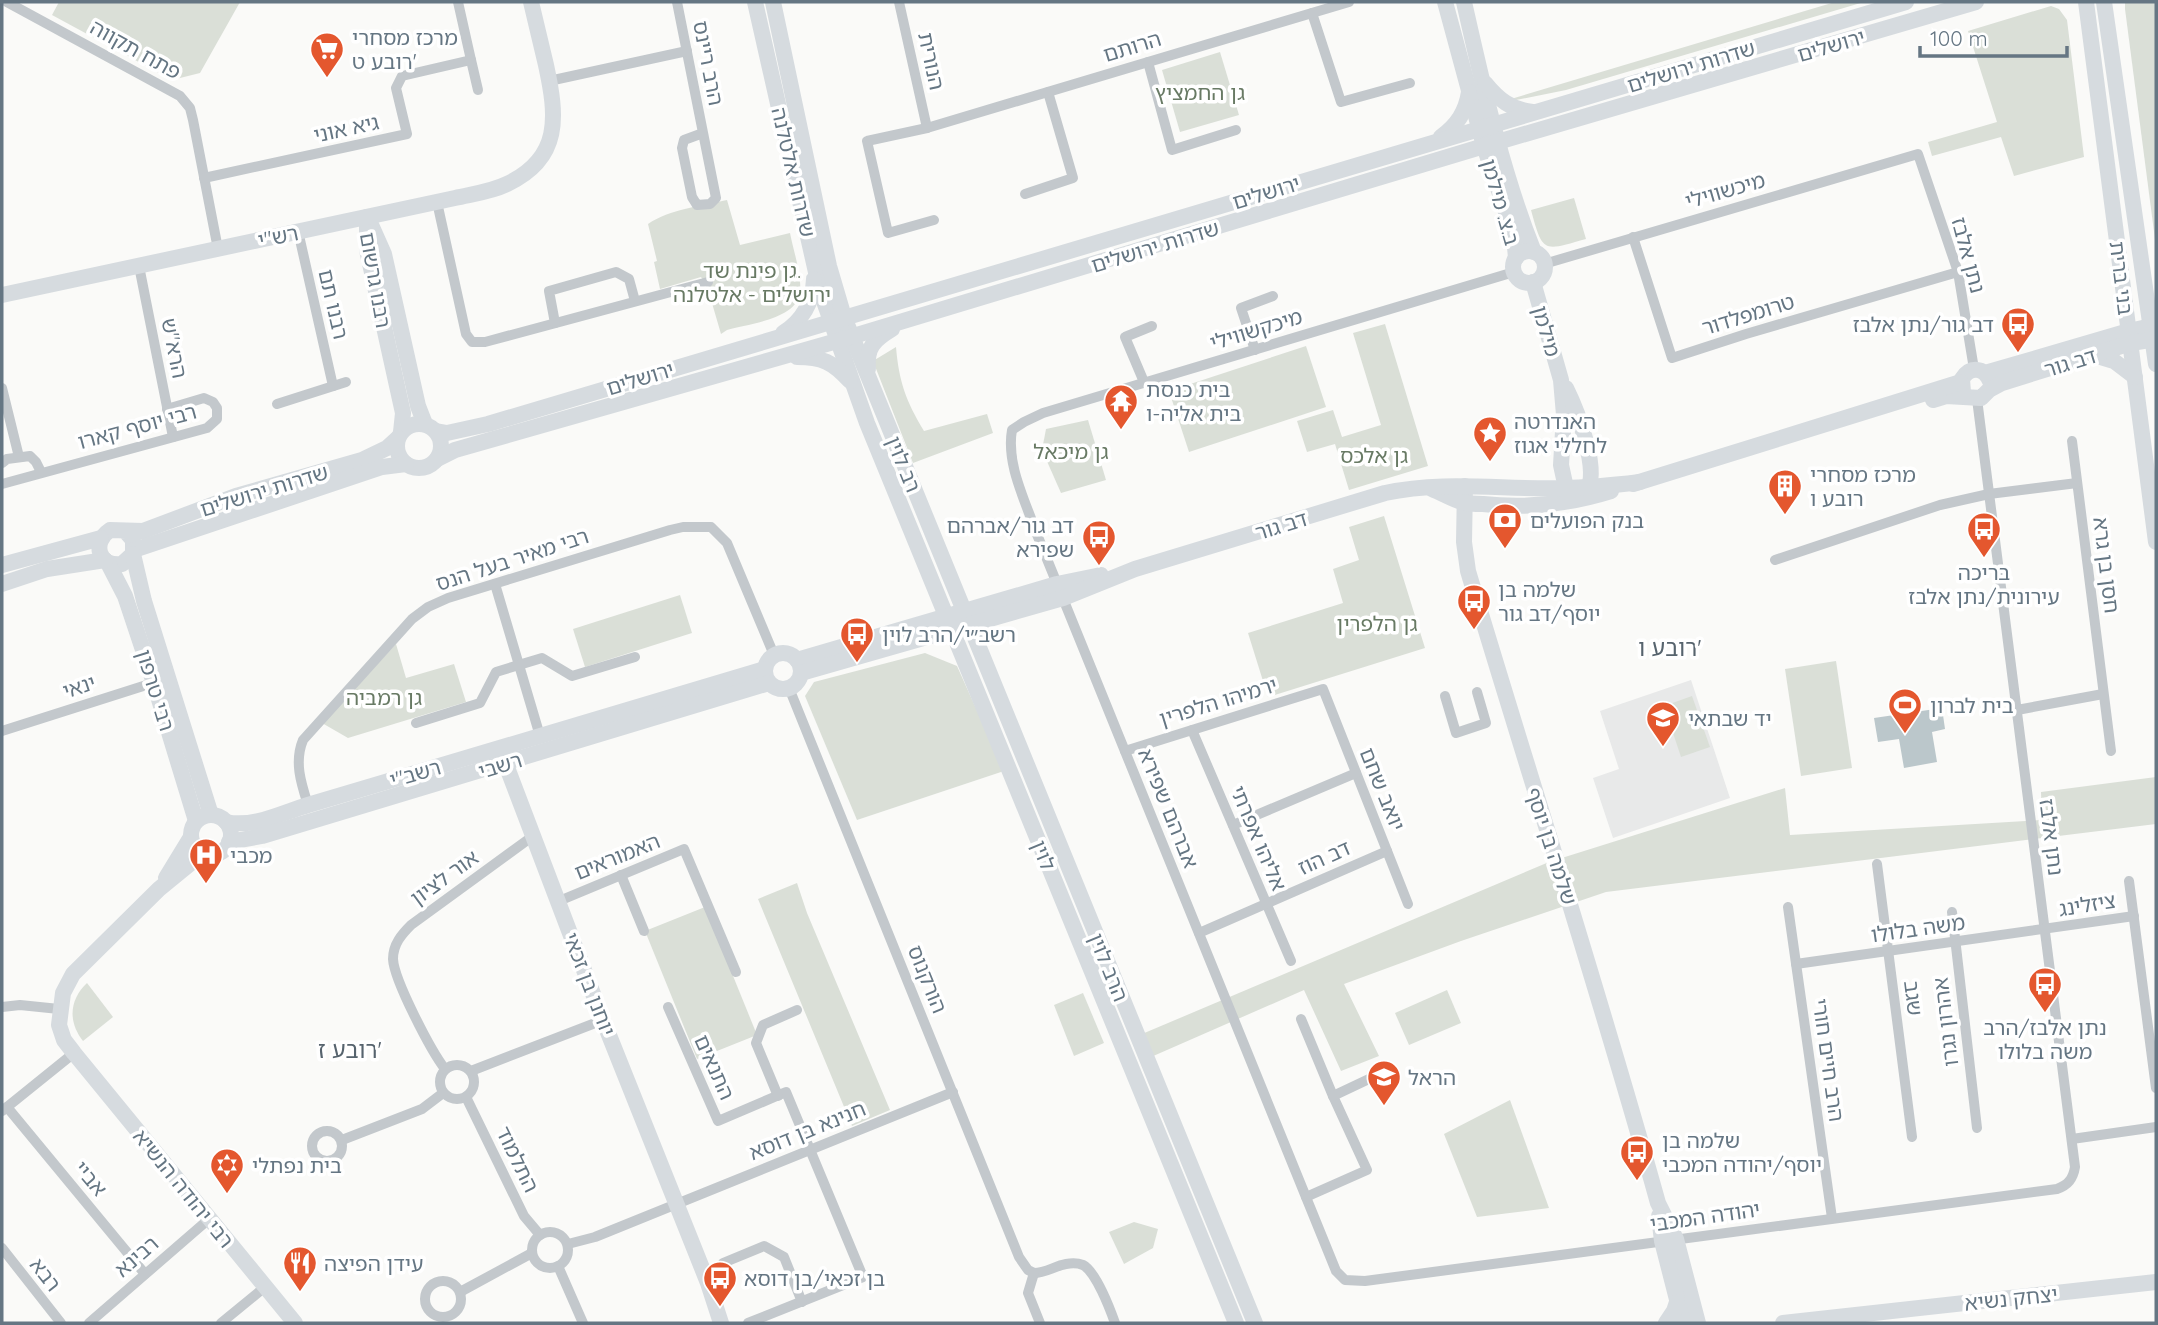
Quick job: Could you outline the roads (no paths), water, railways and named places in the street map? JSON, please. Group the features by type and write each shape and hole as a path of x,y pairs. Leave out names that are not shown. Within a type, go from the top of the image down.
{"main road":[{"path":"531,2 549,81"},
{"name":"שדרות אלטלנה","path":"755,2 815,266 845,339"},
{"name":"שדרות אלטלנה","path":"773,2 834,281 837,320"},
{"path":"1445,2 1476,85 1494,94 1507,105 1535,112"},
{"path":"1436,141 1459,120 1476,85 1464,2"},
{"name":"שדרות ירושלים","path":"1436,141 1906,2"},
{"name":"ירושלים","path":"1525,135 1976,2"},
{"name":"בני ברית","path":"2086,6 2156,542"},
{"name":"בני ברית","path":"2106,6 2154,333 2156,364"},
{"name":"רש\"י","path":"2,295 492,190 508,184 533,166 543,154 551,136 554,121 549,81"},
{"name":"ב.צ. מילמן","path":"1476,85 1514,236 1515,265"},
{"path":"1458,154 1499,170 1525,135"},
{"name":"שדרות ירושלים","path":"784,357 1525,135"},
{"name":"ירושלים","path":"895,302 1436,141"},
{"name":"ב.צ. מילמן","path":"1499,170 1539,258"},
{"path":"331,224 355,235 376,252 383,240 389,219 400,210"},
{"name":"רבנו גרשום","path":"367,217 418,406 430,428"},
{"name":"רבנו גרשום","path":"376,252 402,413 399,435"},
{"path":"1524,252 1539,258 1541,277 1533,282 1520,280 1515,265 1524,252"},
{"path":"772,339 791,328 807,310 814,289 815,266"},
{"path":"834,281 843,296 859,304 895,302"},
{"name":"מילמן","path":"1533,282 1561,380"},
{"path":"2146,292 2156,310"},
{"path":"837,320 895,302"},
{"name":"ירושלים","path":"430,428 447,433 488,424 837,320"},
{"path":"869,378 867,356 873,343 906,320"},
{"name":"דב גור","path":"1980,371 2154,333"},
{"name":"דב גור","path":"967,618 1385,493 1428,487 1464,494 1490,505 1530,506 1580,500 1831,424 1877,407 1974,392 2094,355 2130,337"},
{"name":"רב לוין","path":"845,339 869,378 967,618"},
{"name":"לוין","path":"845,339 853,386 1236,1323"},
{"path":"2094,355 2114,360 2135,377"},
{"path":"784,357 813,357 832,364 853,386"},
{"name":"ירושלים","path":"437,459 455,450 784,357"},
{"path":"1980,371 1990,381 1974,392 1967,372 1980,371"},
{"path":"1561,380 1574,403 1590,460 1591,486 1580,500 1566,488 1561,466 1564,415 1561,380"},
{"path":"410,425 430,428 441,445 437,459 422,468 406,464 397,450 399,435 410,425"},
{"name":"שדרות ירושלים","path":"126,532 143,531 236,496 362,460 387,448 399,435"},
{"path":"1590,460 1615,485"},
{"name":"שדרות ירושלים","path":"133,552 382,467 406,464"},
{"path":"1542,488 1561,466"},
{"name":"דב גור","path":"1464,494 1640,482"},
{"name":"שלמה בן יוסף","path":"1464,494 1468,571 1669,1240 1698,1323"},
{"path":"1464,533 1490,505"},
{"path":"2,565 101,538 114,529 126,532 133,540 133,552 122,564 106,561 47,569 2,584"},
{"path":"101,538 100,552 106,561"},
{"name":"רבי טרפון","path":"133,552 162,681 206,824"},
{"name":"רבי טרפון","path":"106,561 125,596 162,681"},
{"path":"920,632 932,600 934,583"},
{"name":"דב גור","path":"967,618 999,616 1060,591"},
{"path":"981,652 985,638 999,616"},
{"path":"799,666 967,618"},
{"name":"הרב לוין","path":"967,618 1255,1323"},
{"path":"920,632 961,651"},
{"path":"786,654 799,666 797,682 789,688 778,689 767,676 766,664 774,655 786,654"},
{"name":"רשב\"י","path":"206,824 248,824 308,805 503,756 540,736 767,676"},
{"name":"רשבי","path":"203,853 215,854 229,842 262,836 503,756 767,676"},
{"name":"יוחנן בן זכאי","path":"503,756 603,1020 708,1283 721,1323"},
{"path":"206,824 230,831 229,842"},
{"path":"74,1053 64,1040 59,1025 63,993 73,974 159,889 203,853 195,847 206,824"},
{"path":"159,889 206,824"},
{"name":"רבי יהודה הנשיא","path":"74,1053 295,1323"},
{"name":"שלמה בן יוסף","path":"1669,1240 1677,1302 1683,1323"},
{"name":"יצחק נשיא","path":"1783,1323 2156,1282"},
{"path":"1837,1323 2134,1290 2156,1290"},
{"path":"1666,1323 1677,1302"}],"street":[{"name":"פתח תקווה","path":"7,2 180,96 190,108 218,248"},
{"path":"458,2 478,90"},
{"name":"הרב ריינס","path":"677,2 716,198 710,204 697,205 692,197 682,148 684,139 703,133"},
{"name":"הנורית","path":"899,2 927,128"},
{"name":"הרותם","path":"933,220 888,233 867,141 927,128 1312,13 1331,4 1349,2"},
{"path":"1312,13 1341,102 1410,83"},
{"path":"549,81 687,51"},
{"name":"גיא אוני","path":"205,178 407,134 396,88 402,76 471,60"},
{"path":"1148,62 1172,150 1236,130"},
{"path":"1025,194 1073,178 1048,92"},
{"name":"מיכשווילי","path":"1539,258 1633,237 1918,154"},
{"name":"נתן אלבז","path":"1918,154 1958,272 1980,371"},
{"path":"437,202 466,334 472,342 485,342 708,282"},
{"name":"רבנו תם","path":"298,231 333,386"},
{"name":"טרומפלדור","path":"1633,237 1672,358 1958,272"},
{"name":"מיכקשווילי","path":"1012,430 1043,413 1255,350 1515,265"},
{"name":"הרא\"ש","path":"139,266 173,437"},
{"path":"555,323 549,291 617,272 629,279 635,301"},
{"path":"1255,350 1241,308 1273,296"},
{"path":"1144,383 1125,337 1152,326"},
{"path":"277,404 346,382"},
{"path":"2,388 19,457"},
{"name":"נתן אלבז","path":"1974,392 2072,1139 2075,1167 2074,1176 2068,1182"},
{"name":"רבי יוסף קארו","path":"2,484 173,437 212,425 217,419 217,408 213,402 204,398 167,409"},
{"name":"אברהם שפירא","path":"1012,430 1011,458 1036,532 1336,1271 1345,1280"},
{"name":"חסן בן גרא","path":"2072,441 2111,751"},
{"path":"2,463 8,459 30,456 41,472"},
{"path":"1775,560 1940,505 1989,494 2077,483"},
{"name":"רבי מאיר בעל הנס","path":"308,805 297,753 303,740 412,619 428,607 448,598 670,530 711,527 727,543 774,655"},
{"path":"495,584 540,736"},
{"path":"416,723 480,703 496,671 519,664 542,658 572,676 635,657"},
{"name":"ינאי","path":"2,731 162,681"},
{"name":"הורקנוס","path":"789,688 1018,1257 1034,1273"},
{"name":"ירמיהו הלפרין","path":"1125,751 1323,689"},
{"name":"יואב שחם","path":"1323,689 1408,904"},
{"path":"1445,696 1456,733 1486,723 1476,692"},
{"path":"2017,710 2104,694"},
{"name":"אליהו אפרתי","path":"1192,730 1291,961"},
{"path":"1233,825 1356,773"},
{"name":"אור לציון","path":"445,1069 430,1046 393,960 398,938 411,925 533,836"},
{"name":"האמוראים","path":"559,901 684,849 736,972"},
{"name":"דב הוז","path":"1199,933 1387,851"},
{"name":"שגב","path":"1877,864 1912,1137"},
{"path":"621,875 644,931"},
{"name":"ציזלינג","path":"2129,881 2156,1088"},
{"name":"הרב חיים חורי","path":"1788,907 1832,1218"},
{"name":"אהרון נגרו","path":"1952,912 1976,1128"},
{"name":"ציזלינג","path":"2045,930 2134,916"},
{"name":"משה בלולו","path":"1796,964 2045,930"},
{"path":"2,1007 20,1005 59,1009"},
{"name":"התנאים","path":"668,1007 718,1121 778,1096"},
{"path":"748,1323 863,1278 786,1092 778,1096 756,1043 763,1025 796,1010"},
{"path":"1301,1019 1367,1170 1306,1197"},
{"path":"471,1072 603,1020"},
{"path":"4,1109 74,1053"},
{"path":"456,1065 471,1072 474,1085 466,1097 454,1099 443,1093 439,1083 445,1069 456,1065"},
{"path":"1333,1096 1388,1070"},
{"name":"חנינא בן דוסא","path":"568,1244 595,1237 953,1092"},
{"path":"342,1140 422,1109 443,1093"},
{"name":"התלמוד","path":"466,1097 524,1216 540,1235"},
{"name":"אביי","path":"4,1109 145,1274"},
{"path":"2072,1139 2156,1127"},
{"name":"יהודה המכבי","path":"1345,1280 1365,1281 2057,1188 2068,1182"},
{"name":"רבינא","path":"89,1323 209,1219"},
{"path":"554,1231 563,1236 568,1244 566,1259 558,1266 549,1268 540,1265 532,1253 532,1245 540,1235 554,1231"},
{"path":"723,1263 764,1246 784,1257 802,1302"},
{"name":"רבא","path":"2,1248 61,1323"},
{"path":"460,1292 532,1253"},
{"path":"1040,1323 1028,1293 1034,1273 1074,1263 1083,1265 1092,1273 1115,1323"},
{"path":"558,1266 583,1323"},
{"path":"221,1323 265,1287"}],"place":[{"name":"מרכז מסחרי רובע ט'","path":"327,79"},
{"name":"דב גור/נתן אלבז","path":"2018,354"},
{"name":"בית כנסת בית אליה-ו","path":"1121,431"},
{"name":"האנדרטה לחללי אגוז","path":"1490,463"},
{"name":"מרכז מסחרי רובע ו","path":"1785,516"},
{"name":"בנק הפועלים","path":"1505,550"},
{"name":"בריכה עירונית/נתן אלבז","path":"1984,559"},
{"name":"דב גור/אברהם שפירא","path":"1099,567"},
{"name":"שלמה בן יוסף/דב גור","path":"1474,631"},
{"name":"רשב״י/הרב לוין","path":"857,664"},
{"name":"בית לברון","path":"1905,735"},
{"name":"יד שבתאי","path":"1663,748"},
{"name":"מכבי","path":"206,885"},
{"name":"נתן אלבז/הרב משה בלולו","path":"2045,1014"},
{"name":"הראל","path":"1384,1107"},
{"name":"שלמה בן יוסף/יהודה המכבי","path":"1637,1182"},
{"name":"בית נפתלי","path":"227,1195"},
{"name":"עידן הפיצה","path":"300,1293"},
{"name":"בן זכאי/בן דוסא","path":"720,1308"}],"district":[{"name":"רובע ו'","path":"1670,647"},
{"name":"רובע ז'","path":"350,1049"}],"park label":[{"name":"גן החמציץ","path":"1200,92"},
{"name":"גן פינת שד. ירושלים - אלטלנה","path":"752,282"},
{"name":"גן מיכאל","path":"1071,451"},
{"name":"גן אלכס","path":"1374,455"},
{"name":"גן הלפרין","path":"1377,623"},
{"name":"גן רמביה","path":"384,697"}]}
